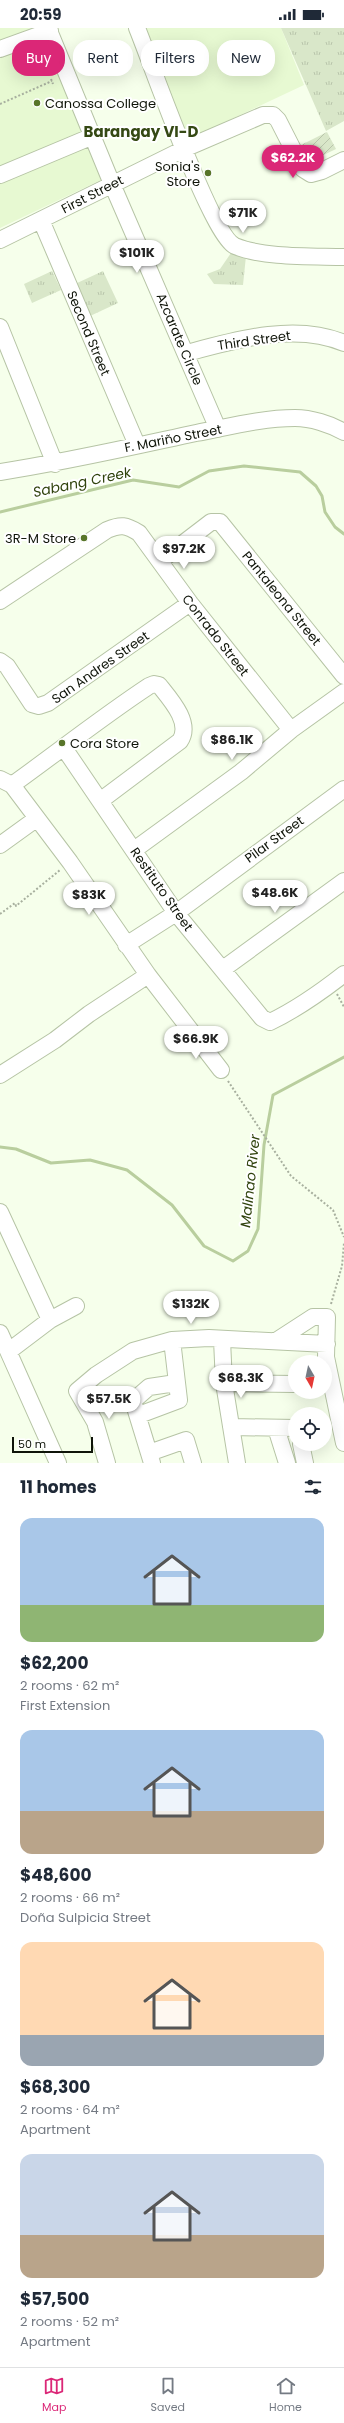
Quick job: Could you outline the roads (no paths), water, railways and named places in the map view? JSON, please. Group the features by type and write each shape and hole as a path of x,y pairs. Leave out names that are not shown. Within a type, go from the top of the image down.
{"street":[{"path":"137,28 184,149 222,233 234,245 254,251 344,257"},
{"path":"0,49 49,30"},
{"name":"Azcarate Circle","path":"49,30 112,184 187,353 218,429"},
{"name":"First Street","path":"0,240 184,149 263,115 273,115 278,120 303,169 311,174 322,171 344,160"},
{"path":"0,175 93,136"},
{"name":"Second Street","path":"41,220 136,445"},
{"path":"0,327 55,464"},
{"name":"Third Street","path":"187,353 217,345 277,335 307,334 344,343"},
{"name":"F. Mariño Street","path":"0,472 55,464 136,445 218,429 296,418 315,420 344,432"},
{"name":"Pantaleona Street","path":"160,561 211,522 220,522 344,676"},
{"name":"Conrado Street","path":"0,601 42,575 107,530 120,525 129,526 139,533 190,603 291,730"},
{"name":"San Andres Street","path":"0,661 7,666 32,704 39,706 48,703 190,603"},
{"path":"100,800 180,741 185,728 170,700 159,685 154,684 110,712 64,748 6,782 70,862 126,945 221,1070"},
{"path":"134,850 241,772 291,730 344,692"},
{"name":"Restituto Street","path":"64,748 176,913 262,1018 270,1022 304,1003 344,974"},
{"name":"Pilar Street","path":"126,945 176,913 344,789"},
{"path":"0,846 36,819"},
{"path":"223,969 344,881"},
{"path":"0,1075 55,1040 148,975"},
{"path":"0,1212 50,1320"},
{"path":"9,1351 50,1320 76,1306"},
{"path":"276,1341 313,1317 327,1317 328,1344 326,1355"},
{"path":"0,1333 58,1463"},
{"path":"107,1463 95,1422 77,1391 96,1375 133,1351 172,1340 209,1338 222,1340 328,1344"},
{"path":"138,1414 179,1400 172,1340"},
{"path":"222,1340 224,1383 237,1463"},
{"path":"176,1383 149,1387 133,1401 151,1458 186,1440 194,1463"},
{"path":"224,1383 288,1384"},
{"path":"332,1399 344,1443"},
{"path":"231,1427 288,1428"},
{"path":"276,1428 287,1463"},
{"path":"302,1451 305,1463"}],"waterway":[{"name":"Sabang Creek","path":"0,512 133,480 179,487 209,471 244,466 300,472 316,486 322,496 325,512 335,527 344,534"},
{"name":"Malinao River","path":"0,1147 16,1149 51,1163 90,1160 127,1170 172,1205 204,1246 233,1261 248,1251 258,1229 264,1145 273,1095 344,1057"}],"place":[{"name":"Canossa College","path":"37,103"},
{"name":"Sonia's Store","path":"208,173"},
{"name":"3R-M Store","path":"84,538"},
{"name":"Cora Store","path":"62,743"}],"district":[{"name":"Barangay VI-D","path":"141,132"}]}
